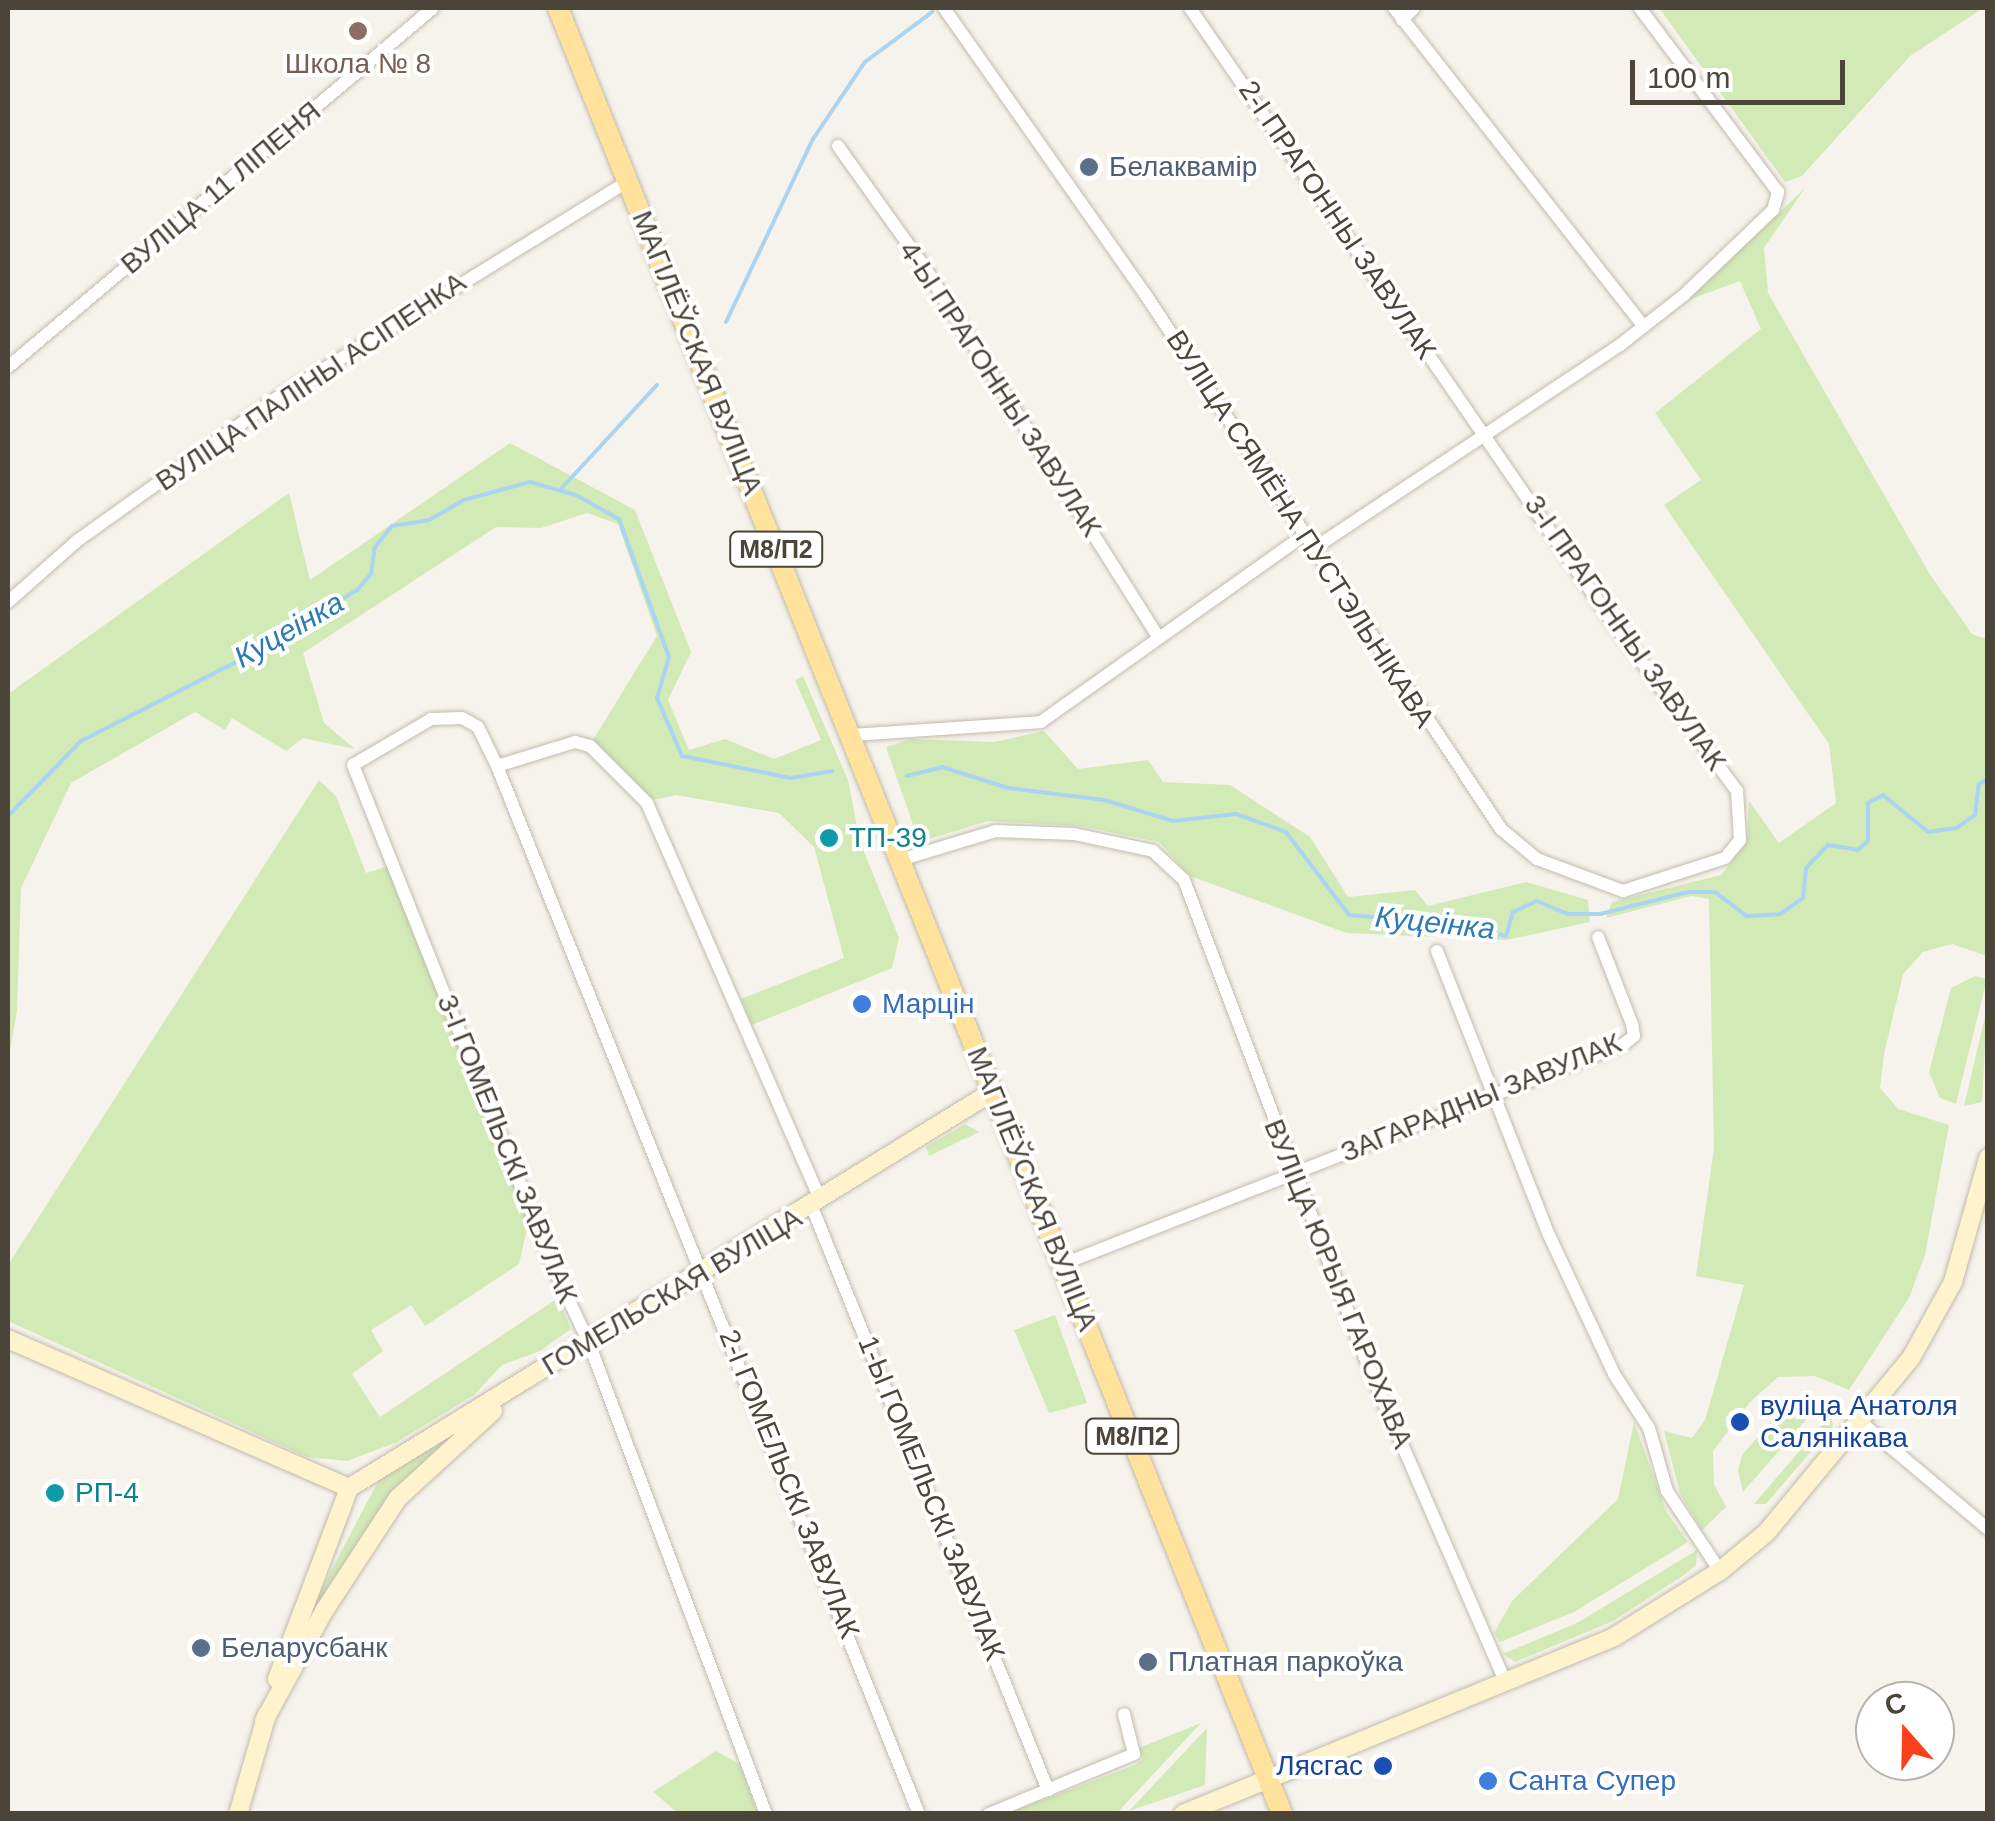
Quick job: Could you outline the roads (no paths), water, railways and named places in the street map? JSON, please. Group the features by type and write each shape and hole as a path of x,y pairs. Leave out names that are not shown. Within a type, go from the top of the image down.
{"main road":[{"name":"МАГІЛЁЎСКАЯ ВУЛІЦА","path":"558,8 1282,1814"},
{"name":"ГОМЕЛЬСКАЯ ВУЛІЦА","path":"349,1488 816,1204 992,1092"},
{"path":"1183,1814 1270,1782 1614,1637 1720,1571 1766,1533 1862,1423 1911,1358 1953,1282 1988,1158"},
{"path":"8,1339 349,1488 301,1604 238,1814"},
{"path":"264,1721 324,1611 398,1498 532,1378"}],"street":[{"name":"ВУЛІЦА 11 ЛІПЕНЯ","path":"8,368 432,8"},
{"name":"ВУЛІЦА СЯМЁНА ПУСТЭЛЬНІКАВА","path":"944,8 1145,294 1502,829 1537,860 1624,892 1725,858 1740,840"},
{"name":"2-І ПРАГОННЫ ЗАВУЛАК","path":"1190,8 1484,433"},
{"path":"1414,8 1398,14 1642,324"},
{"path":"1313,549 1620,345 1733,250 1773,210 1778,192 1640,8"},
{"name":"4-Ы ПРАГОННЫ ЗАВУЛАК","path":"838,146 925,268 1157,635"},
{"name":"ВУЛІЦА ПАЛІНЫ АСІПЕНКА","path":"8,602 76,542 277,398 628,182"},
{"name":"3-І ПРАГОННЫ ЗАВУЛАК","path":"1484,433 1737,791 1740,840"},
{"path":"851,735 1041,722 1157,635 1303,536"},
{"name":"2-І ГОМЕЛЬСКІ ЗАВУЛАК","path":"353,765 431,719 462,718 478,728 705,1272 920,1814"},
{"name":"1-Ы ГОМЕЛЬСКІ ЗАВУЛАК","path":"497,766 575,742 590,746 647,803 816,1204 1048,1790"},
{"name":"3-І ГОМЕЛЬСКІ ЗАВУЛАК","path":"353,765 552,1264 589,1343 766,1814"},
{"name":"ВУЛІЦА ЮРЫЯ ГАРОХАВА","path":"900,860 996,830 1074,834 1153,851 1184,880 1291,1174 1506,1683"},
{"name":"ЗАГАРАДНЫ ЗАВУЛАК","path":"1063,1264 1634,1036 1598,937"},
{"path":"1437,950 1557,1252 1614,1374 1649,1428 1667,1492 1720,1571"},
{"path":"1862,1423 1988,1529"},
{"path":"989,1814 1134,1754 1124,1714"}],"waterway":[{"path":"726,322 813,139 865,62 932,12"},
{"path":"560,490 657,385"},
{"name":"Куцеінка","path":"8,816 81,741 248,656 357,590 371,574 375,547 392,526 429,520 464,500 530,482 576,495 619,519 669,657 657,698 682,756 791,778 832,771"},
{"name":"Куцеінка","path":"907,776 942,767 1008,788 1104,800 1173,821 1236,814 1286,832 1349,915 1457,924 1506,936 1513,912 1537,901 1568,914 1600,914 1688,892 1715,892 1747,916 1780,914 1803,898 1806,868 1828,845 1858,850 1868,841 1868,803 1883,795 1928,832 1956,828 1975,815 1979,784 1988,779"}],"place":[{"name":"Школа № 8","path":"358,31"},
{"name":"Белаквамір","path":"1089,167"},
{"name":"ТП-39","path":"829,838"},
{"name":"Марцін","path":"862,1004"},
{"name":"вуліца Анатоля Салянікава","path":"1740,1422"},
{"name":"РП-4","path":"55,1493"},
{"name":"Беларусбанк","path":"201,1648"},
{"name":"Платная паркоўка","path":"1148,1662"},
{"name":"Лясгас","path":"1383,1766"},
{"name":"Санта Супер","path":"1488,1781"}]}
